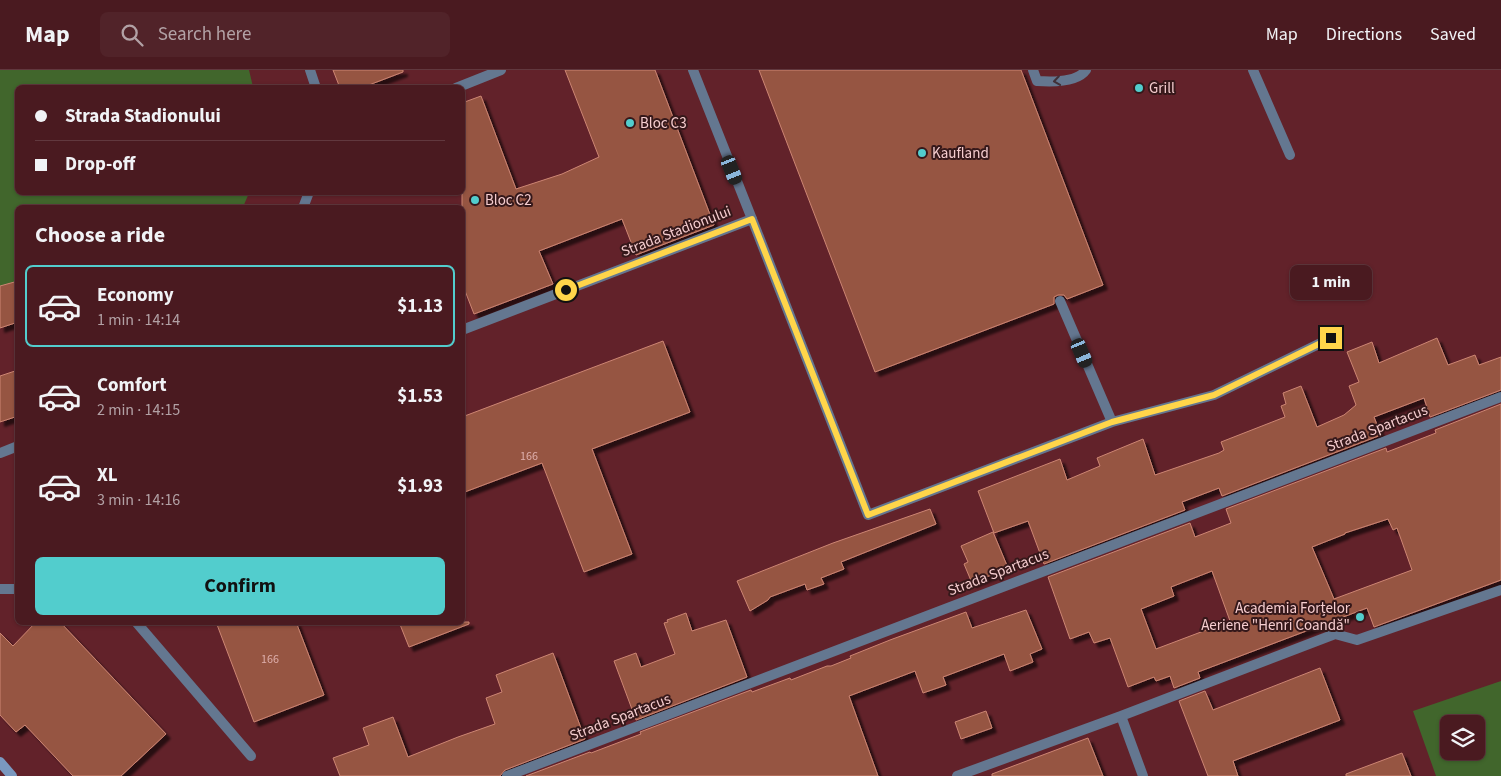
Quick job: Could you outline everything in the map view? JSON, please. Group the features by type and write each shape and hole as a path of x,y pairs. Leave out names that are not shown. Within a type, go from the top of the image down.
{"street":[{"path":"310,70 315,85"},
{"path":"464,85 501,70"},
{"name":"Strada Stadionului","path":"465,329 752,219 693,70"},
{"path":"1033,70 1037,81 1056,82 1082,75 1086,70"},
{"path":"1253,70 1290,155"},
{"path":"752,219 868,515 1112,422 1214,395 1331,338"},
{"path":"1060,301 1112,422"},
{"name":"Strada Spartacus","path":"507,776 1501,396"},
{"path":"0,453 15,447"},
{"path":"0,589 15,589"},
{"path":"957,776 1121,716 1335,634 1357,640 1501,590"},
{"path":"139,625 251,756"},
{"path":"1121,716 1143,776"},
{"path":"0,762 12,776"}],"green space":[{"path":"0,70 249,70 253,85 15,85 15,195 248,195 244,205 15,205 15,323 0,328"},
{"path":"1501,681 1501,776 1436,776 1413,711"}],"building":[{"path":"333,70 403,70 403,72 369,85 339,85"},
{"path":"565,70 655,70 714,225 636,255 622,219 539,251 553,284 474,314 465,291 465,205 462,205 462,195 465,195 465,102 481,96 516,189 562,174 599,157"},
{"name":"Kaufland","path":"759,70 1021,70 1103,285 1067,299 1064,295 1058,295 1054,297 1054,304 875,372"},
{"path":"15,282 15,323 0,328 0,286"},
{"path":"1437,338 1448,365 1475,355 1479,365 1501,357 1501,390 1430,417 1424,398 1374,417 1381,435 1222,496 1219,488 1182,502 1185,510 1044,564 1028,521 994,533 978,491 1060,459 1067,480 1100,466 1097,458 1143,439 1155,475 1219,453 1224,450 1221,442 1285,417 1281,406 1286,404 1283,393 1301,386 1317,427 1344,415 1356,405 1349,386 1359,382 1347,352 1372,342 1379,363"},
{"path":"663,341 690,412 592,449 632,554 584,572 542,463 465,492 465,416"},
{"path":"15,371 15,417 0,422 0,376"},
{"path":"1501,404 1501,580 1374,627 1367,608 1198,672 1200,678 1174,688 1170,676 1156,681 1154,677 1128,687 1110,638 1094,643 1089,632 1070,639 1048,577 1190,523 1195,537 1231,523 1226,509 1386,448 1387,452 1436,433 1435,430","holes":["1388,519 1393,530 1397,528 1412,570 1334,599 1312,547 1345,533","1212,571 1230,621 1156,649 1141,609 1174,596 1171,587"]},
{"path":"930,509 936,524 841,562 844,569 821,578 824,584 807,590 805,584 770,597 750,611 737,581 833,543"},
{"path":"993,532 1008,568 972,583 964,564 968,562 961,546"},
{"path":"1026,610 1042,649 1030,654 1033,662 1010,671 1004,654 943,677 946,685 923,693 915,671 849,696 878,776 526,776 641,734 640,732 751,690 752,692 831,666 890,640 966,612 972,628"},
{"path":"686,613 692,631 726,620 747,677 636,720 614,661 636,653 641,667 675,654 664,623"},
{"path":"465,622 469,622 469,624 409,647 400,625 465,625"},
{"path":"33,625 63,625 166,734 121,776 73,776 25,725 16,732 0,715 0,633 13,646"},
{"path":"217,625 297,625 324,695 254,722"},
{"path":"553,653 585,739 505,770 500,776 340,776 333,758 369,745 363,728 393,717 408,757 495,724 486,698 502,692 496,675"},
{"path":"1320,668 1340,720 1233,761 1238,776 1208,776 1179,701 1205,691 1213,710"},
{"path":"986,711 992,728 961,739 955,722"},
{"path":"1088,738 1103,776 992,776 992,774"},
{"path":"1402,753 1411,776 1346,776 1346,774"}],"place":[{"name":"Grill","path":"1139,88"},
{"name":"Bloc C3","path":"630,123"},
{"name":"Kaufland","path":"922,153"},
{"name":"Bloc C2","path":"475,200"},
{"name":"Academia Forțelor Aeriene \"Henri Coandă\"","path":"1360,617"}],"route":[{"path":"566,290 752,219 868,515 1112,422 1214,395 1331,338"}]}
